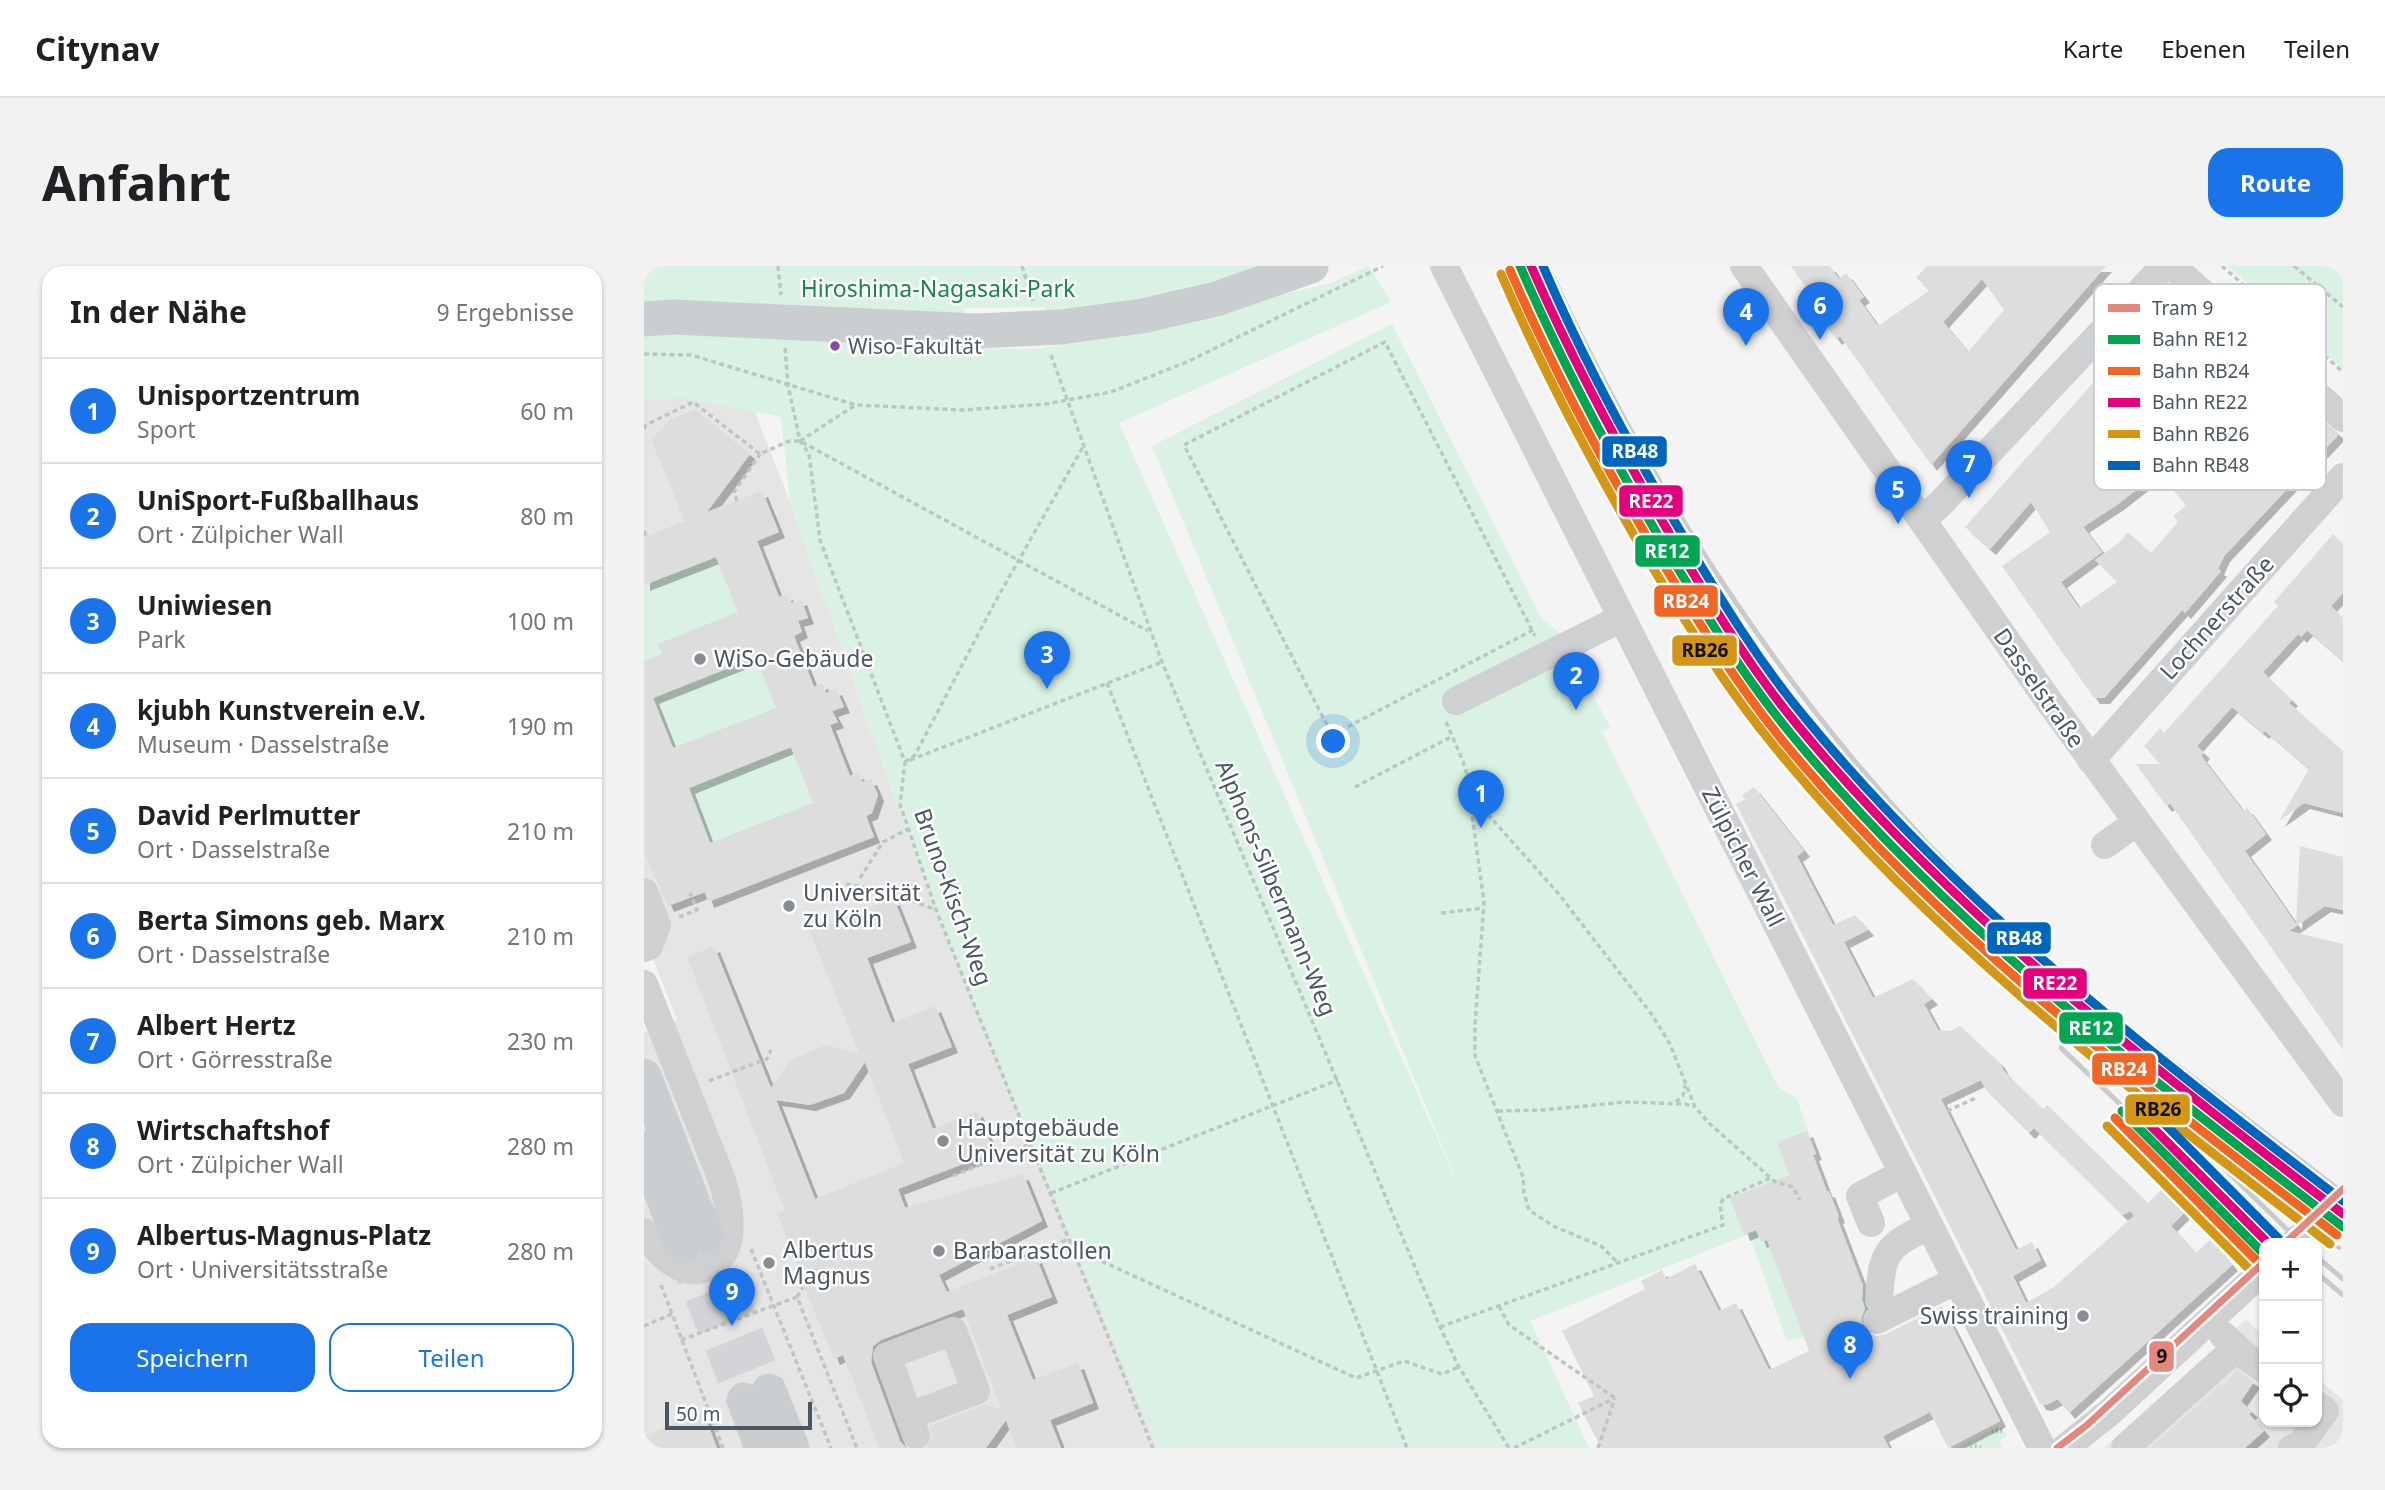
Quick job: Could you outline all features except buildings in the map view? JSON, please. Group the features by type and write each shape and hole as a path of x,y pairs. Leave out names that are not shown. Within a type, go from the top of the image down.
{"main road":[{"path":"644,319 673,317 976,331 1042,328 1142,316 1216,299 1311,266"},
{"path":"644,1076 694,1241 644,1148"},
{"path":"762,1448 757,1396 792,1448"}],"street":[{"name":"Zülpicher Wall","path":"1444,266 2042,1448"},
{"name":"Dasselstraße","path":"1744,266 2091,760 2341,1098"},
{"path":"2147,284 2164,266"},
{"path":"2172,266 2192,284"},
{"path":"1922,520 2094,340"},
{"path":"2326,403 2343,418"},
{"name":"Lochnerstraße","path":"2091,760 2343,477"},
{"path":"1456,701 1622,618"},
{"path":"2105,845 2137,822"},
{"path":"644,891 657,925 649,946 644,948"},
{"path":"644,984 722,1180 728,1205 729,1239 722,1255 708,1267 682,1268 674,1264 644,1232"},
{"path":"1871,1223 1860,1196 1903,1173"},
{"path":"2299,1238 2343,1198"},
{"path":"1930,1226 1900,1239 1887,1253 1881,1270 1878,1310 1957,1280"},
{"path":"2075,1445 2259,1275"},
{"path":"2125,1448 2250,1364 2208,1321"},
{"path":"2292,1448 2301,1444 2313,1427"}],"path":[{"path":"778,266 781,299"},
{"name":"Alphons-Silbermann-Weg","path":"1022,266 1162,662 1440,1327 1459,1367 1512,1448"},
{"path":"644,354 691,355 856,405 963,410 1068,401 1111,392 1187,362 1383,266"},
{"path":"2222,266 2243,284"},
{"path":"2294,266 2316,284"},
{"path":"2326,293 2343,307"},
{"path":"1385,342 1533,630 1332,735 1184,445 1385,342"},
{"name":"Bruno-Kisch-Weg","path":"784,344 788,385 800,441 809,454 820,540 905,762 900,804 908,829 936,911 1153,1448"},
{"path":"2326,357 2343,372"},
{"path":"644,429 646,425 693,402 760,454"},
{"path":"800,441 856,405"},
{"path":"737,501 734,492 760,454 789,441 800,441 1150,632"},
{"path":"905,762 915,755 995,602 1084,445"},
{"path":"644,531 646,536"},
{"path":"905,762 1162,662"},
{"path":"1107,683 1407,1448"},
{"path":"1456,701 1444,716 1463,761 1471,789 1472,816 1482,879 1483,908 1475,1056 1522,1177 1529,1210 1553,1226 1601,1245 1618,1263"},
{"path":"1356,787 1451,737"},
{"path":"1471,789 1491,818 1558,893 1645,1006 1670,1044 1695,1107 1709,1123 1770,1177 1793,1187 1800,1200"},
{"path":"860,878 884,842 908,829"},
{"path":"846,884 887,891 936,911"},
{"path":"690,893 694,904"},
{"path":"1441,913 1483,908"},
{"path":"709,1081 767,1059 771,1050"},
{"path":"1051,1194 1338,1080"},
{"path":"1674,1104 1683,1096 1685,1083"},
{"path":"1947,1111 1978,1097"},
{"path":"1497,1111 1544,1110 1625,1102 1695,1107"},
{"path":"953,1176 1030,1144"},
{"path":"1440,1327 1723,1225 1720,1205 1723,1199 1770,1177"},
{"path":"990,1269 1069,1239"},
{"path":"2330,1241 2343,1251"},
{"path":"749,1244 831,1448"},
{"path":"1078,1258 1088,1255 1356,1378 1404,1361 1442,1374 1459,1367"},
{"path":"659,1278 723,1448"},
{"path":"681,1340 797,1297 803,1287"},
{"path":"797,1297 857,1448"},
{"path":"1499,1306 1510,1325 1615,1398"},
{"path":"644,1326 671,1314"},
{"path":"1512,1448 1615,1398"},
{"path":"1598,1448 1615,1398"}],"shaded area":[{"name":"Universität zu Köln","path":"644,381 749,397 790,502 922,876 1158,1448 644,1448 644,1032 677,1020 644,935"},
{"path":"2246,1320 2259,1332 2259,1427 2322,1427 2322,1382 2343,1400 2343,1448 2104,1448"}],"green space":[{"name":"Hiroshima-Nagasaki-Park","path":"644,266 1263,266 1183,289 1102,305 1047,312 1045,307 964,308 963,315 730,302 644,302"},
{"path":"1369,266 1391,302 1119,423 1463,1196 1152,446 1392,324 1542,619 1560,633 1610,727 1602,732 1778,1087 1797,1099 1816,1154 1813,1155 1873,1311 1787,1341 1749,1234 1530,1321 1589,1448 1158,1448 922,876 790,502 781,417 684,398 644,401 644,335 704,334 941,348 1036,349 1166,328 1331,283"},
{"path":"2228,266 2343,266 2343,369 2326,354 2326,284 2248,284"},
{"path":"716,557 742,623 715,622 658,644 662,654 644,661 644,585"},
{"path":"756,657 778,713 724,727 675,754 653,698"},
{"path":"791,747 815,807 762,823 712,848 688,788"},
{"path":"2002,1427 2007,1436 2000,1440 2002,1448 1956,1448 1995,1428"}],"tunnel":[{"path":"706,1236 769,1391"},
{"path":"682,1246 744,1400"}],"railway":[{"path":"1536,266 1560,320 1614,425 1674,528 1774,675 1824,742 1878,807 1934,869 1994,927 2078,1001 2343,1210"},
{"path":"1548,266 1591,355 1688,529 1801,694 1863,771 1930,846 2041,953 2168,1058 2343,1193"},
{"path":"2000,951 2296,1238"},
{"path":"2061,1048 2141,1124 2275,1238"},
{"path":"2322,1261 2343,1279"},
{"path":"2322,1277 2343,1295"}],"tram line":[{"name":"9","path":"2290,1238 2343,1189"},
{"name":"9","path":"2057,1448 2087,1425 2259,1267"}],"rail line":[{"name":"RE12","path":"1520,266 1571,376 1648,517 1726,645 1791,734 1852,804 1916,871 1983,935 2124,1055 2343,1227"},
{"name":"RE22","path":"1531,266 1582,374 1658,514 1735,640 1799,727 1859,796 1923,862 2057,986 2199,1102 2343,1214"},
{"name":"RB48","path":"1543,266 1593,372 1668,510 1744,635 1807,720 1866,788 1994,916 2130,1034 2343,1201"},
{"name":"RB24","path":"1510,270 1562,380 1639,522 1718,651 1782,740 1843,810 1908,878 1976,942 2117,1063 2337,1235"},
{"name":"RB26","path":"1501,274 1590,457 1664,587 1740,702 1774,746 1835,817 1967,949 2109,1071 2330,1244"},
{"name":"RB48","path":"2137,1096 2278,1238"},
{"name":"RE22","path":"2129,1104 2263,1238"},
{"name":"RE12","path":"2122,1111 2259,1249"},
{"name":"RB24","path":"2115,1118 2257,1261"},
{"name":"RB26","path":"2107,1126 2249,1269"}],"place":[{"name":"Berta Simons geb. Marx","path":"1820,340"},
{"name":"Wiso-Fakultät","path":"835,346"},
{"name":"kjubh Kunstverein e.V.","path":"1746,346"},
{"name":"Albert Hertz","path":"1969,498"},
{"name":"David Perlmutter","path":"1898,524"},
{"name":"WiSo-Gebäude","path":"700,659"},
{"name":"Uniwiesen","path":"1047,689"},
{"name":"UniSport-Fußballhaus","path":"1576,710"},
{"name":"Unisportzentrum","path":"1481,828"},
{"name":"Universität zu Köln","path":"789,906"},
{"name":"Hauptgebäude Universität zu Köln","path":"943,1141"},
{"name":"Barbarastollen","path":"939,1251"},
{"name":"Albertus Magnus","path":"769,1263"},
{"name":"Swiss training","path":"2083,1316"},
{"name":"Albertus-Magnus-Platz","path":"732,1326"},
{"name":"Wirtschaftshof","path":"1850,1379"}]}
